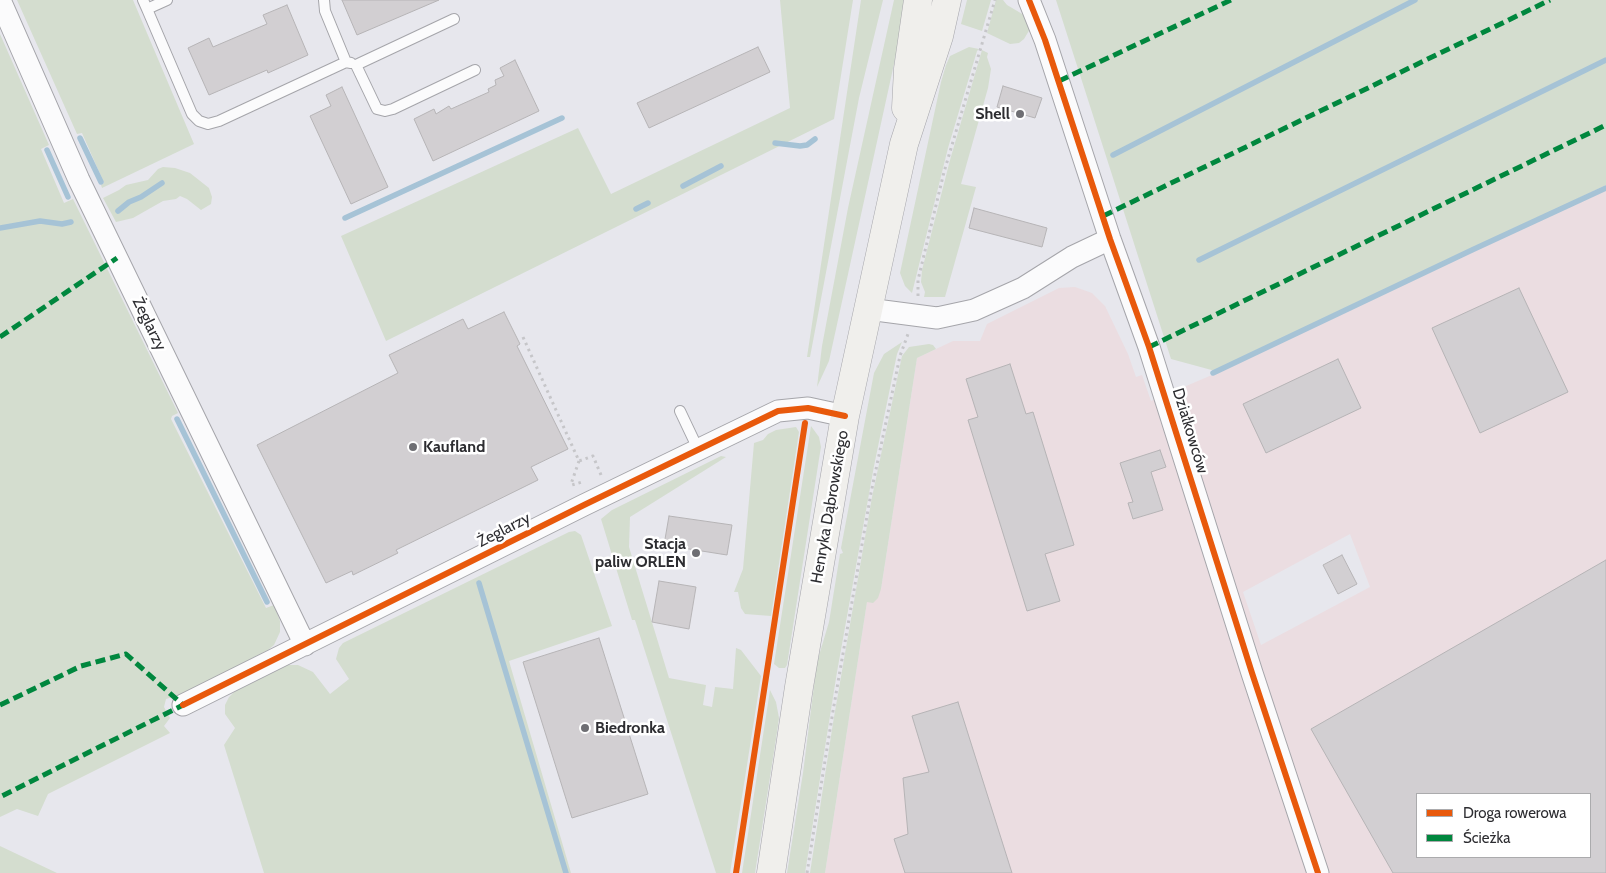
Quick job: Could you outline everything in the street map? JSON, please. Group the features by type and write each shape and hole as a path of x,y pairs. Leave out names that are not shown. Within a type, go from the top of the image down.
{"main road":[{"name":"Henryka Dąbrowskiego","path":"904,144 908,69 918,0"},
{"name":"Henryka Dąbrowskiego","path":"771,873 799,687 845,416 904,144 939,36 948,0"}],"street":[{"name":"Żeglarzy","path":"0,0 79,180 305,645"},
{"name":"Działkowców","path":"1029,0 1046,40 1110,239 1149,347 1252,673 1318,873"},
{"path":"868,309 937,318 974,310 1023,288 1072,257 1110,239"},
{"name":"Żeglarzy","path":"183,705 778,411 808,408 845,416"}],"lane":[{"path":"167,0 145,4 192,114 199,121 208,124 219,121 454,19"},
{"path":"324,0 325,11 377,109 385,111 393,109 475,70"},
{"path":"680,411 698,449"}],"path":[{"path":"808,873 833,711 871,493 900,356 905,345 918,294 918,280 944,172 995,0"},
{"path":"523,337 579,462 571,484 586,480"},
{"path":"579,462 592,456 600,473"},
{"path":"594,478 602,476 605,483"}],"shaded area":[{"path":"1606,185 1606,873 825,873 867,602 873,602 881,589 917,358 953,341 980,341 987,324 1059,288 1075,287 1092,293 1105,306 1128,354 1136,377 1142,375 1151,401 1219,372","holes":["1350,534 1370,587 1261,645 1243,592"]}],"green space":[{"path":"17,0 133,0 194,144 102,188 101,185 104,183 82,133 77,134"},
{"path":"780,0 853,0 834,119 386,341 341,236 578,128 611,194 790,108"},
{"path":"861,0 883,0 859,98 810,357 807,357"},
{"path":"894,0 908,0 829,361 817,387 822,346 848,208"},
{"path":"967,0 991,0 982,31 961,24"},
{"path":"996,0 1003,0 1007,5 1024,15 1030,29 1019,43 1010,44 987,33"},
{"path":"1056,0 1606,0 1606,185 1219,372 1171,359"},
{"path":"0,34 49,145 41,149 64,203 73,199 178,413 172,416 171,419 266,608 274,605 280,621 280,632 274,645 268,650 183,694 166,699 164,707 170,718 164,726 170,733 48,794 38,816 17,809 0,817"},
{"path":"969,47 979,49 948,148 912,293 905,286 900,273 941,82 950,56"},
{"path":"982,50 988,53 987,57 991,69 988,88 961,184 976,187 945,297 924,297 925,292 921,282 922,270 950,160"},
{"path":"163,167 175,168 190,173 209,188 212,197 211,204 201,210 180,196 176,199 163,201 133,218 116,222 103,198 126,185 148,180 158,169"},
{"path":"902,342 897,354 874,466 837,672 805,873 787,873 803,773 817,662 829,622 840,554 843,553 841,548 874,373 884,354"},
{"path":"933,345 936,349 917,358 881,589 878,598 873,603 867,602 825,873 810,873 833,723 872,497 902,356 909,347"},
{"path":"811,426 819,437 821,447 787,665 785,668 779,668 774,664"},
{"path":"796,427 799,432 771,616 745,614 741,608 738,592 734,592 743,569 754,443 763,440 768,434 776,430"},
{"path":"721,456 726,457 630,517 629,547 669,678 706,685 703,705 712,707 715,687 733,689 736,648 741,650 761,676 730,873 716,873 635,620 632,620 601,519 612,510"},
{"path":"575,531 581,535 612,626 509,661 571,873 264,873 224,745 235,728 225,714 225,705 229,697 239,687 283,665 298,665 313,672 330,694 349,679 336,659 339,648 343,643 569,532"},
{"path":"770,690 776,702 779,718 776,739 755,873 742,873"},
{"path":"0,846 57,873 0,873"}],"building":[{"path":"342,0 439,0 357,35"},
{"path":"287,5 308,55 268,73 267,70 209,95 188,48 209,38 213,47 267,24 263,15"},
{"path":"758,47 770,72 649,128 637,103"},
{"path":"515,60 539,111 433,161 414,119 434,109 436,114 449,106 451,109 489,92 488,89 496,85 495,80 504,76 500,68"},
{"path":"1003,86 1042,98 1035,118 997,107"},
{"path":"342,87 388,187 351,204 310,116 331,106 326,95"},
{"path":"974,208 1047,228 1042,247 969,228"},
{"path":"1519,288 1568,392 1480,433 1432,328"},
{"name":"Kaufland","path":"504,312 520,344 517,346 568,449 531,467 538,480 396,550 398,553 353,575 352,571 326,583 257,445 398,373 389,355 463,319 468,329"},
{"path":"1338,359 1361,408 1266,453 1243,404"},
{"path":"1010,364 1026,414 1033,412 1074,545 1045,554 1060,601 1027,611 968,420 978,417 966,379"},
{"path":"1160,450 1166,467 1151,472 1163,510 1133,519 1128,503 1133,502 1120,463"},
{"path":"669,516 732,525 727,555 664,545"},
{"path":"1342,555 1357,584 1338,594 1323,565"},
{"path":"1606,560 1606,873 1393,873 1311,729"},
{"path":"659,581 696,587 689,629 652,622"},
{"name":"Biedronka","path":"599,638 648,794 572,818 523,662"},
{"path":"958,702 1012,873 905,873 894,839 908,834 903,778 929,772 912,716"}],"waterway":[{"path":"1113,155 1415,0"},
{"path":"1199,260 1606,60"},
{"path":"345,218 562,118"},
{"path":"80,138 101,182"},
{"path":"775,143 800,146 807,145 815,139"},
{"path":"47,150 68,197"},
{"path":"683,186 721,166"},
{"path":"118,211 129,202 141,197 162,183"},
{"path":"1213,373 1606,188"},
{"path":"636,209 648,203"},
{"path":"0,228 40,221 62,224 71,222"},
{"path":"177,419 267,602"},
{"path":"479,583 566,873"}],"marked path":[{"path":"1059,81 1231,0"},
{"path":"1103,216 1550,0"},
{"path":"1149,347 1606,125"},
{"path":"0,337 117,258"},
{"path":"0,705 81,666 126,654 183,705 0,797"}],"cycle path":[{"path":"1029,0 1045,40 1110,239 1149,347 1252,673 1318,873"},
{"path":"183,705 584,505 778,411 808,408 845,416"},
{"path":"736,873 805,423"}],"place":[{"name":"Shell","path":"1020,114"},
{"name":"Kaufland","path":"413,447"},
{"name":"Stacja paliw ORLEN","path":"696,553"},
{"name":"Biedronka","path":"585,728"}]}
